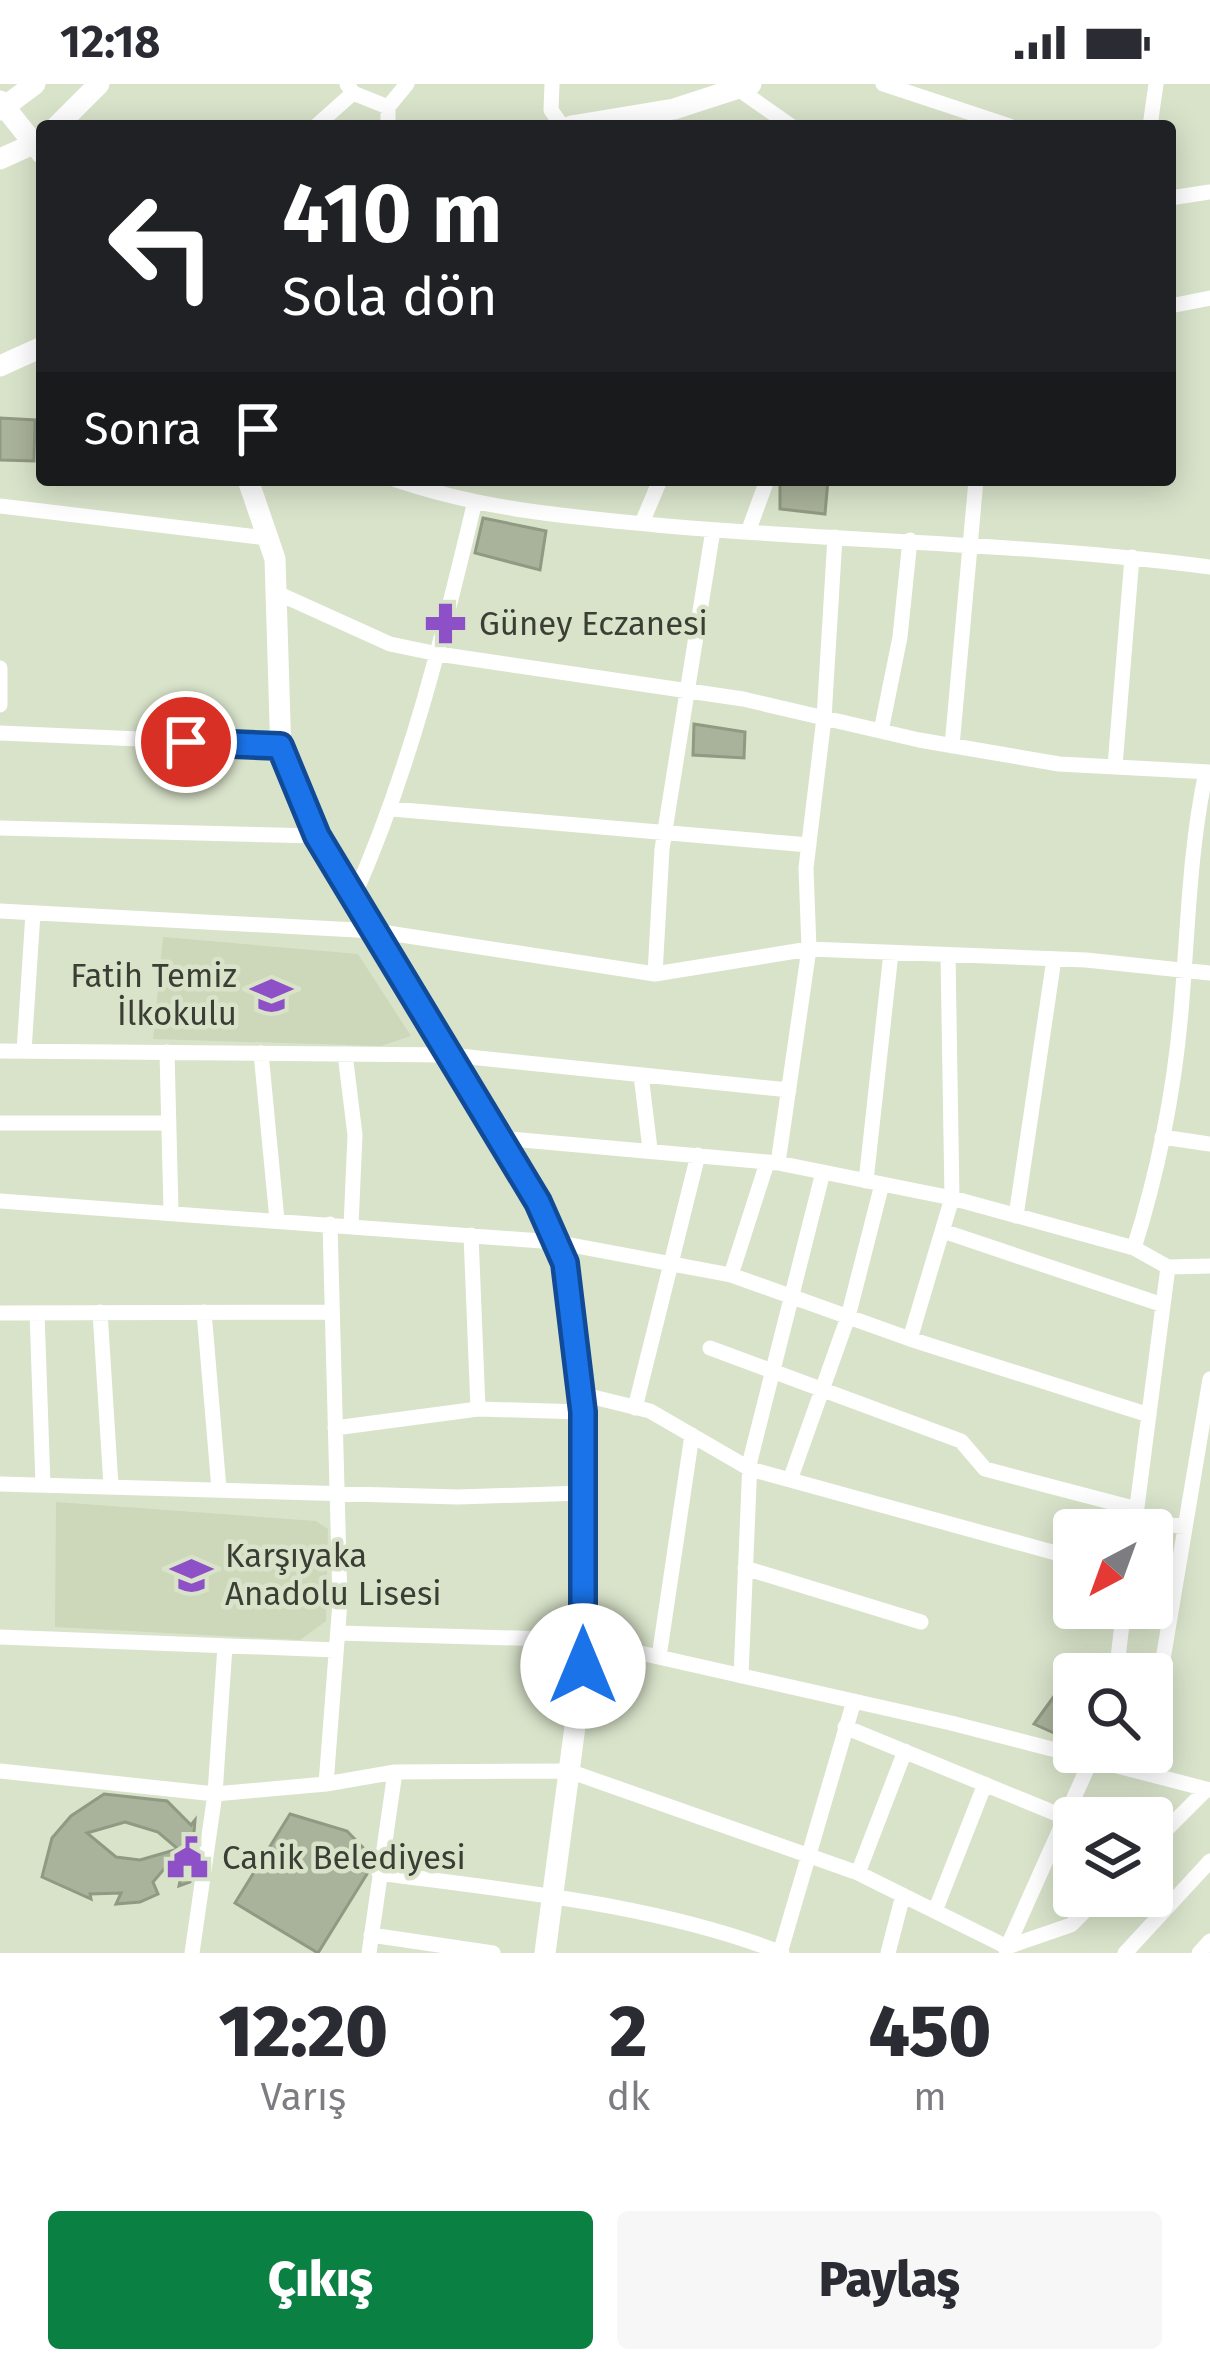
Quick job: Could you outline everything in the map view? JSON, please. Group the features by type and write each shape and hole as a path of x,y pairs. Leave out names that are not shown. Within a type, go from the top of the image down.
{"main road":[{"path":"35,84 2,106 36,143"},
{"path":"62,120 99,84"},
{"path":"605,120 674,109 744,86"},
{"path":"0,159 36,148"},
{"path":"0,366 36,350"},
{"path":"250,486 275,559 280,746 317,836 500,1138 565,1263 582,1403 583,1640 544,1953"}],"street":[{"path":"388,120 388,107 407,84"},
{"path":"552,84 551,110 561,120"},
{"path":"883,84 992,120"},
{"path":"1151,120 1156,84"},
{"path":"744,86 784,120"},
{"path":"321,120 350,88 388,107"},
{"path":"1176,197 1210,192"},
{"path":"1176,305 1210,298"},
{"path":"415,486 474,505 642,523 973,543 1210,567"},
{"path":"642,523 657,486"},
{"path":"748,532 765,486"},
{"path":"952,746 976,486"},
{"path":"354,896 392,809 438,654 474,505"},
{"path":"0,506 267,538"},
{"path":"655,974 665,830 713,530"},
{"path":"731,1275 772,1165 789,1090 809,949 809,845 824,718 835,537"},
{"path":"881,731 900,637 910,540"},
{"path":"1115,766 1132,557"},
{"path":"275,592 390,644 438,654 686,692 1059,764 1208,772 1194,828 1162,1137 1134,1249"},
{"path":"0,668 0,704"},
{"path":"0,734 280,746"},
{"path":"392,809 809,845"},
{"path":"0,828 317,836"},
{"path":"0,911 375,932 655,974 809,949 1054,959 1210,973"},
{"path":"24,1052 33,913"},
{"path":"790,1480 848,1317 874,1182 891,953"},
{"path":"910,1339 952,1198 948,955"},
{"path":"1016,1216 1054,959"},
{"path":"0,1051 449,1055 789,1090"},
{"path":"167,1052 171,1211"},
{"path":"261,1053 277,1220"},
{"path":"345,1054 355,1135 351,1226"},
{"path":"641,1075 650,1149"},
{"path":"0,1124 169,1123"},
{"path":"1162,1137 1210,1144"},
{"path":"500,1138 650,1149 823,1172 952,1198 1134,1249 1168,1267 1210,1266"},
{"path":"635,1408 698,1155"},
{"path":"741,1676 750,1469 823,1172"},
{"path":"0,1201 555,1242 731,1275 910,1339 1149,1415"},
{"path":"326,1784 337,1642 330,1224"},
{"path":"943,1231 1163,1305"},
{"path":"471,1235 478,1409"},
{"path":"1137,1509 1168,1267"},
{"path":"38,1312 44,1485"},
{"path":"100,1312 111,1486"},
{"path":"204,1312 219,1490"},
{"path":"0,1313 331,1312"},
{"path":"710,1348 961,1441 986,1469 1101,1509"},
{"path":"1164,1653 1185,1526 1204,1449 1210,1379"},
{"path":"335,1428 478,1409 582,1403 635,1408 750,1469 1053,1552"},
{"path":"659,1658 692,1435"},
{"path":"0,1484 337,1493 583,1493"},
{"path":"1173,1525 1185,1526"},
{"path":"746,1568 921,1622"},
{"path":"0,1637 225,1646 583,1640 1053,1747"},
{"path":"192,1953 215,1794 225,1646"},
{"path":"379,1873 552,1896 781,1953 854,1701"},
{"path":"845,1727 1053,1812"},
{"path":"858,1873 904,1751"},
{"path":"0,1771 215,1794 395,1772 569,1771 858,1873 1006,1950"},
{"path":"395,1772 370,1944 493,1953"},
{"path":"1144,1773 1209,1790"},
{"path":"935,1911 986,1784"},
{"path":"1173,1824 1209,1790"},
{"path":"1006,1950 1053,1854"},
{"path":"1124,1953 1210,1861"},
{"path":"889,1953 903,1895"},
{"path":"1006,1950 1078,1917"},
{"path":"1199,1953 1210,1941"}],"shaded area":[{"name":"Fatih Temiz İlkokulu","path":"163,937 358,954 411,1036 381,1046 153,1039"},
{"name":"Karşıyaka Anadolu Lisesi","path":"56,1502 316,1521 328,1529 326,1621 300,1640 55,1627"}],"building":[{"path":"0,418 35,420 34,461 0,460"},
{"path":"780,486 827,486 825,514 780,509"},
{"path":"483,518 546,531 540,570 475,553"},
{"path":"694,724 745,732 744,758 693,755"},
{"path":"1053,1698 1053,1733 1034,1724"},
{"path":"104,1794 167,1801 191,1825 195,1820 190,1882 179,1886 188,1841 153,1882 158,1894 140,1902 116,1904 121,1893 90,1894 91,1899 42,1877 52,1838 71,1816","holes":["125,1822 158,1832 178,1849 140,1860 116,1857 87,1833"]},
{"path":"290,1814 347,1831 371,1856 367,1874 318,1953 235,1903"}],"place":[{"name":"Güney Eczanesi","path":"445,624"},
{"name":"Fatih Temiz İlkokulu","path":"271,995"},
{"name":"Karşıyaka Anadolu Lisesi","path":"191,1575"},
{"name":"Canik Belediyesi","path":"188,1858"}],"route":[{"path":"186,742 280,746 317,836 538,1202 565,1263 583,1412 583,1666"}]}
